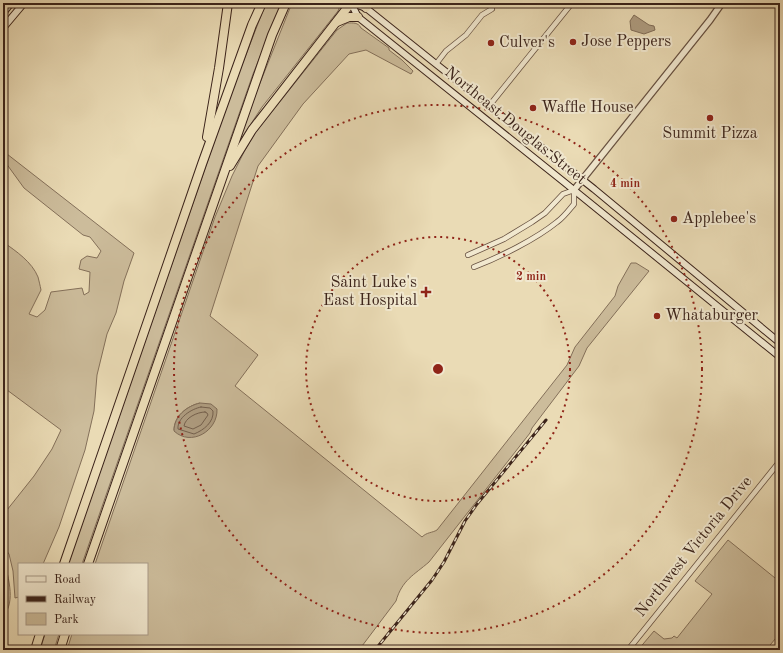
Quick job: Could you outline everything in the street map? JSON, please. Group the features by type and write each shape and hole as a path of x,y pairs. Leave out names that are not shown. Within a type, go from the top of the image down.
{"highway":[{"path":"202,164 217,84 228,3"},
{"path":"64,563 202,164 252,25 262,3"},
{"path":"88,563 214,199 270,42 286,3"},
{"path":"214,199 235,157 252,130 351,3"},
{"path":"335,23 349,17 358,17"},
{"path":"35,650 40,635"},
{"path":"60,650 65,635"}],"main road":[{"path":"3,13 11,3"},
{"path":"3,28 24,3"},
{"name":"Northeast Douglas Street","path":"351,3 365,5 436,64 640,226 780,343"},
{"name":"Northeast Douglas Street","path":"351,3 358,17 780,357"}],"street":[{"path":"489,106 572,3"},
{"path":"468,254 504,239 545,213 563,194 574,190 722,3"},
{"path":"436,64 446,51 466,35 482,15 492,9"},
{"path":"474,267 534,237 559,221 574,204 574,190"},
{"name":"Northwest Victoria Drive","path":"628,650 780,461"}],"green space":[{"path":"266,3 282,3 253,74 82,563 68,563 218,131"},
{"path":"292,3 336,3 340,6 338,11 262,107 239,142 256,93"},
{"path":"347,23 353,23 360,26 389,48 389,50 413,71 411,74 366,50 349,54 303,104 258,166 210,316 258,355 235,386 422,537 437,530 567,365 575,347 615,296 618,286 631,263 636,263 649,271 587,348 579,366 532,428 530,433 429,562 405,583 396,601 359,650 67,650 72,635 148,635 148,563 95,563 215,217 232,176 255,133 337,30","holes":["200,403 177,433 174,430 176,420 182,412 195,404"]},
{"path":"7,154 134,253 124,281 116,313 107,334 97,375 94,411 85,450 59,527 43,563 18,563 18,597 15,598 13,571 9,554 3,546 3,515 34,476 52,449 61,430 3,387 3,242 32,266 38,277 41,290 29,314 37,317 45,310 51,292 82,288 84,295 89,292 90,272 79,269 81,260 87,256 97,258 101,251 90,237 83,235 24,188 3,159"},
{"path":"728,540 780,582 780,633 766,650 638,650 654,631 664,639 672,638 674,636 677,638 712,594 695,581"},
{"path":"3,556 10,587 10,595 7,610 3,616"},
{"path":"45,635 59,635 54,650 40,650"}],"water":[{"path":"634,15 649,25 654,26 655,30 644,34 631,30 630,21"},
{"path":"195,404 211,404 217,409 213,424 208,430 195,437 181,436 174,431 176,421 182,412"}],"railway":[{"path":"375,650 432,580 444,562 465,521 477,504 546,420"}],"place":[{"name":"Jose Peppers","path":"573,42"},
{"name":"Culver's","path":"491,43"},
{"name":"Waffle House","path":"533,108"},
{"name":"Summit Pizza","path":"710,118"},
{"name":"Applebee's","path":"674,219"},
{"name":"Saint Luke's East Hospital","path":"426,292"},
{"name":"Whataburger","path":"657,316"}]}
